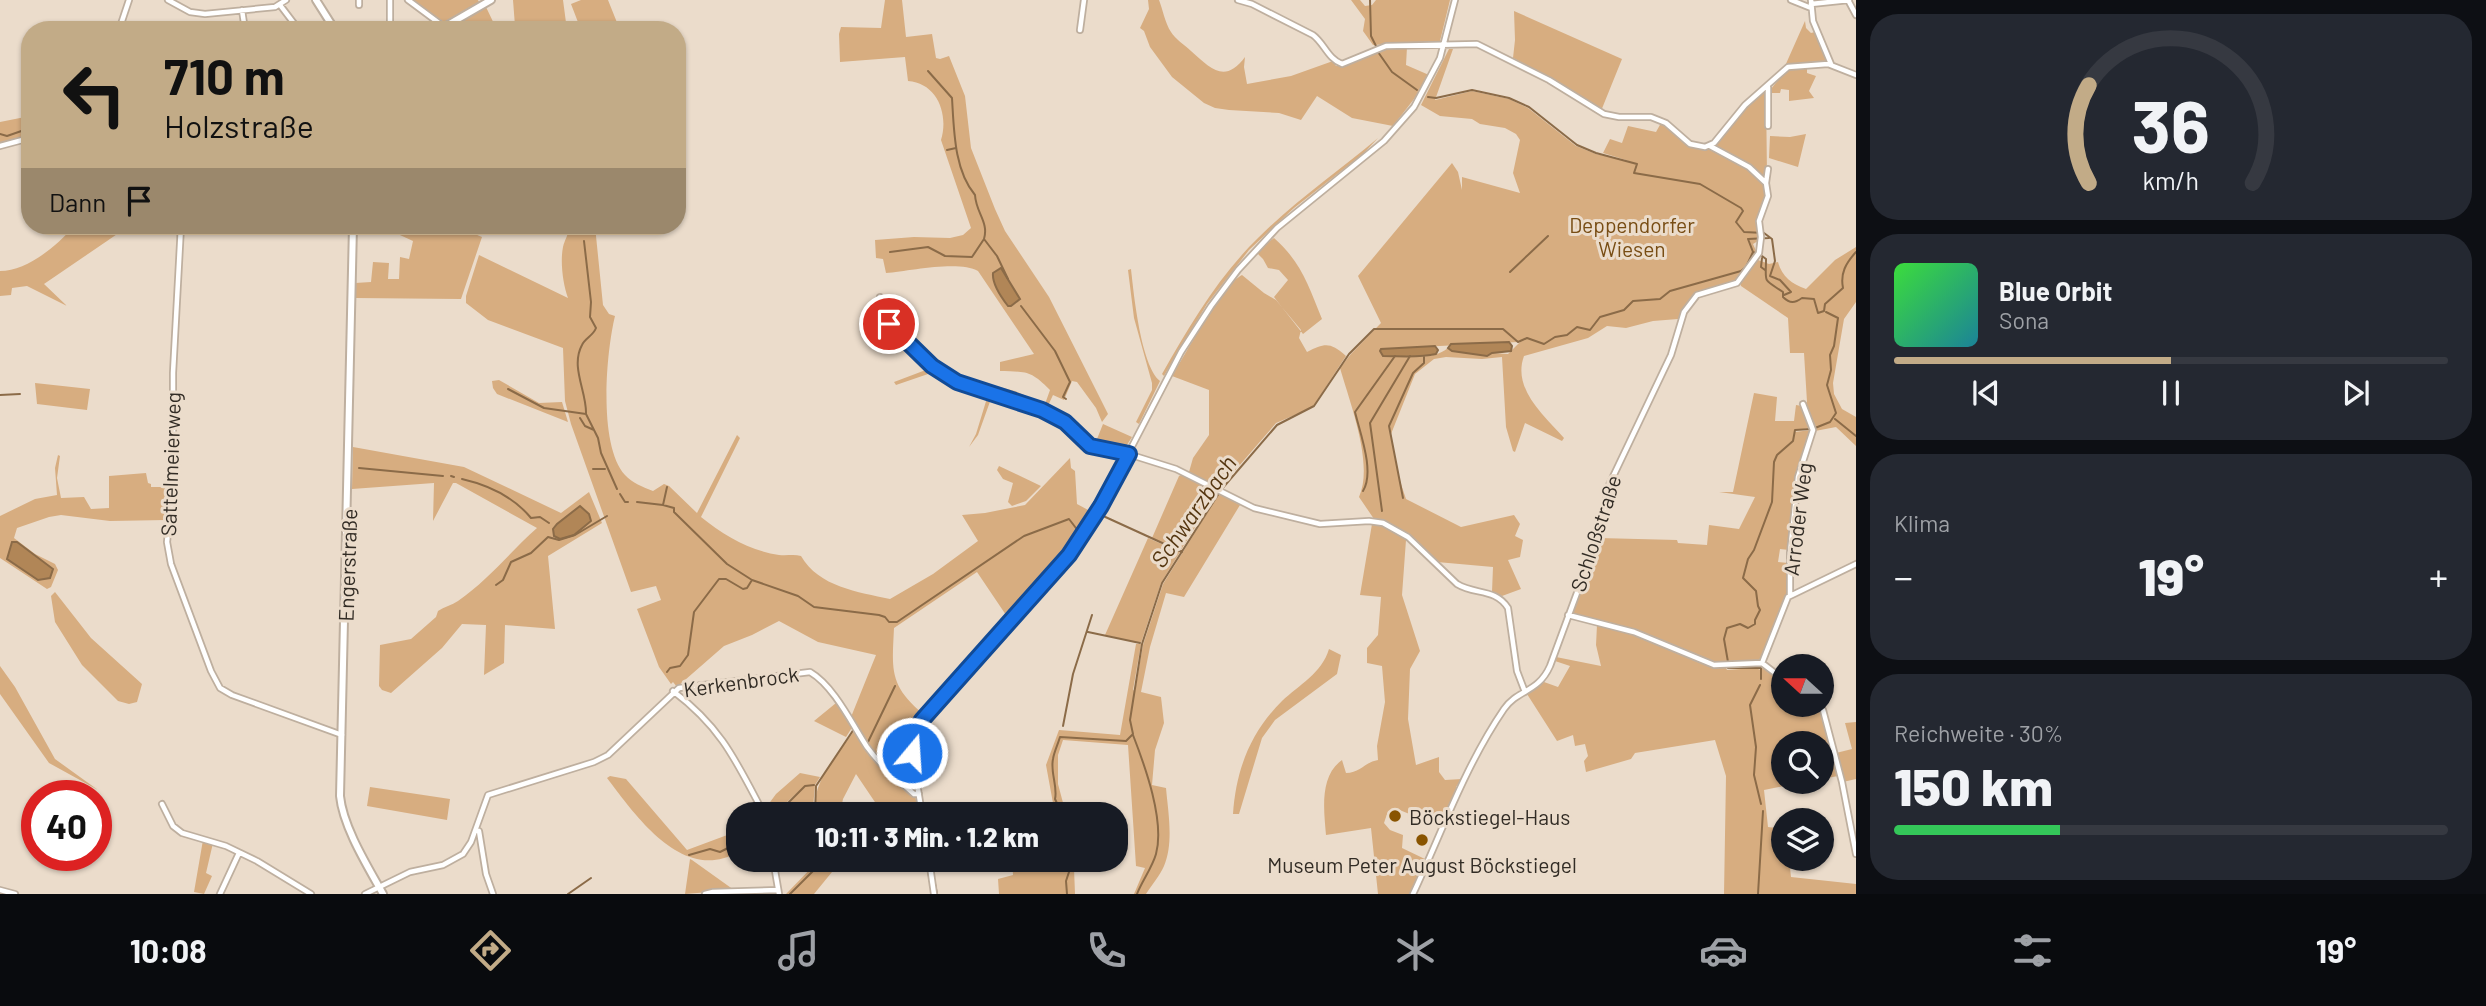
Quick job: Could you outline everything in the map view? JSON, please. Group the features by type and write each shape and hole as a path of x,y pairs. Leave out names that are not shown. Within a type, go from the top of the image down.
{"main road":[{"path":"316,0 329,21"},
{"path":"454,21 491,0"},
{"name":"Engerstraße","path":"353,235 342,810 348,828 383,894"}],"street":[{"path":"122,21 129,0"},
{"path":"168,0 197,13 242,10 286,0"},
{"path":"390,0 390,21"},
{"path":"408,0 436,21"},
{"path":"1080,30 1084,0"},
{"path":"1238,0 1252,4 1313,35 1334,59 1342,64 1382,47 1482,46 1549,80 1604,114 1657,118 1690,144 1710,146 1749,167 1766,183"},
{"path":"920,802 912,753 915,730 1069,555 1101,506 1181,352 1238,270 1277,228 1376,148 1401,122 1430,80 1444,46 1455,0"},
{"path":"1791,0 1811,4 1848,0 1856,15"},
{"path":"279,3 292,21"},
{"path":"1811,4 1813,21 1830,64"},
{"path":"242,10 243,21"},
{"path":"1710,146 1745,105 1788,67 1830,64 1856,75"},
{"path":"1768,87 1769,126"},
{"path":"0,146 21,140"},
{"name":"Schloßstraße","path":"1413,894 1472,762 1506,707 1538,685 1546,674 1598,536 1609,485 1671,355 1684,312 1698,295 1737,283 1758,256 1760,215 1768,196 1768,169"},
{"name":"Sattelmeierweg","path":"181,235 173,373 173,487 167,533 171,565 220,688 232,695 342,734"},
{"path":"880,297 886,318 894,329 944,375 979,390 1042,410 1065,422 1090,446 1129,454 1185,473 1255,508 1320,524 1375,522 1403,533 1457,584 1491,593 1505,604 1517,671 1525,692"},
{"name":"Arroder Weg","path":"1762,663 1790,595 1790,553 1798,477 1813,429 1803,404"},
{"name":"Arroder Weg","path":"1790,595 1856,564"},
{"path":"1568,615 1634,632 1714,665 1762,663 1771,670"},
{"name":"Kerkenbrock","path":"365,894 410,872 443,865 457,858 467,849 485,799 490,793 600,760 679,688 810,672 836,700 876,758 905,787 914,794 919,794"},
{"name":"Kerkenbrock","path":"673,691 705,717 722,738 758,802"},
{"path":"1825,718 1842,782 1856,854"},
{"path":"162,804 175,829 239,853 311,894"},
{"path":"476,830 479,831 486,874 493,894"},
{"path":"220,894 239,853"},
{"path":"705,894 778,892 776,872"},
{"path":"931,872 934,894"},
{"path":"0,890 15,894"}],"green space":[{"path":"410,0 478,0 479,2 442,21"},
{"path":"513,0 563,0 566,21 515,21"},
{"path":"581,0 608,0 616,21 578,21 571,4"},
{"path":"885,0 902,0 906,37 932,34 936,58 949,56 965,96 971,148 995,209 1005,231 1049,297 1100,398 1108,414 1102,422 1096,408 1077,382 1072,381 1064,400 1053,395 1046,410 1025,402 1022,408 992,396 978,435 969,447 987,398 971,394 931,373 896,385 894,382 931,368 958,384 962,377 1015,391 1045,404 1050,390 1028,373 1000,371 1000,362 1034,354 978,271 947,266 886,273 883,259 876,258 875,240 950,238 963,235 971,228 941,140 942,110 927,87 908,81 905,57 840,62 841,27 881,28"},
{"path":"1148,0 1159,0 1173,35 1212,68 1224,72 1231,70 1245,57 1247,84 1291,76 1333,61 1336,66 1344,66 1378,50 1407,47 1406,65 1429,75 1393,126 1352,118 1317,96 1301,120 1279,113 1215,108 1204,103 1172,77 1150,47 1144,31 1140,28 1149,9"},
{"path":"1351,0 1360,0 1365,6 1372,5 1376,0 1450,0 1440,41 1373,45 1363,31 1365,19"},
{"path":"486,7 493,21 463,21"},
{"path":"1514,11 1622,59 1601,111 1551,78 1513,58"},
{"path":"1805,21 1806,28 1811,33 1815,32 1827,59 1785,66"},
{"name":"Deppendorfer Wiesen","path":"1449,49 1453,49 1435,100 1472,91 1509,99 1528,108 1576,146 1596,154 1629,161 1603,153 1610,139 1622,143 1628,126 1656,132 1661,123 1685,144 1711,150 1735,161 1762,180 1766,195 1758,218 1758,241 1753,244 1757,253 1751,257 1751,262 1736,282 1693,296 1678,319 1653,321 1626,328 1607,326 1588,338 1524,356 1521,368 1526,390 1539,411 1564,438 1562,441 1525,423 1515,452 1513,451 1506,427 1502,357 1434,359 1415,374 1391,434 1406,499 1461,527 1514,515 1520,524 1515,536 1523,540 1520,557 1508,560 1521,589 1502,596 1492,592 1493,567 1437,562 1410,535 1374,519 1359,497 1364,468 1362,451 1340,368 1381,323 1358,276 1452,163 1458,172 1462,190 1462,177 1520,193 1513,173 1520,140 1516,134 1505,128 1480,124 1472,119 1440,116 1421,105","holes":["1522,340 1508,354 1492,353 1487,356 1452,351 1448,348 1441,353 1424,356 1380,351"]},
{"path":"1807,67 1807,73 1816,76 1809,91 1814,98 1789,101 1789,90 1781,89 1780,93 1770,93 1786,70"},
{"path":"1766,90 1767,177 1764,179 1750,166 1716,149 1715,145 1745,108"},
{"path":"21,118 21,139 0,145 0,122"},
{"path":"1806,134 1798,167 1769,158 1770,136 1790,137"},
{"path":"1378,138 1363,154 1294,208 1249,250 1207,304 1164,376 1162,374 1194,320 1217,285 1244,253 1287,211"},
{"path":"65,235 116,235 44,284 67,306 27,286 12,288 11,295 0,296 0,271 31,262"},
{"path":"400,235 482,237 461,299 355,298 355,283 371,282 373,262 389,263 388,279 399,279 400,257 409,259 413,241"},
{"path":"567,235 596,235 603,305 609,314 615,316 607,375 608,421 616,461 625,475 634,483 653,491 664,484 669,486 697,513 737,435 740,438 701,517 747,546 768,553 801,556 818,575 840,586 890,599 933,574 978,541 962,515 1025,505 1070,458 1071,468 1075,471 1077,504 1090,511 1063,552 1008,618 977,572 894,628 893,666 898,685 923,714 912,728 908,746 916,802 875,802 856,774 842,802 815,802 826,770 854,731 865,748 851,717 876,655 818,642 779,621 724,646 677,687 673,682 671,684 659,667 637,609 661,600 656,586 631,592 571,424 565,401 563,348 488,320 466,303 479,255 568,298 563,280 562,259"},
{"path":"1274,238 1298,266 1322,319 1303,334 1274,297 1288,280 1279,270 1268,268 1256,252"},
{"path":"1856,247 1856,302 1844,319 1833,383 1834,394 1842,409 1856,417 1856,446 1836,427 1815,431 1804,405 1807,402 1804,353 1790,353 1788,318 1741,286 1740,282 1758,260 1769,264 1778,262 1788,279 1806,289 1835,260"},
{"path":"1131,269 1143,346 1153,373 1160,381 1139,424 1136,422 1152,390 1152,383 1134,318 1128,270"},
{"path":"1242,275 1276,300 1301,330 1299,338 1307,352 1327,345 1346,356 1314,405 1276,423 1219,489 1189,472 1193,458 1209,435 1209,390 1172,376 1215,305"},
{"path":"499,380 539,403 562,402 568,422 497,394 492,381"},
{"path":"35,383 90,389 87,410 37,404"},
{"path":"1754,393 1777,397 1775,421 1794,421 1796,405 1802,406 1812,428 1794,430 1812,430 1799,468 1789,550 1780,549 1778,562 1788,563 1787,595 1763,657 1744,663 1714,663 1635,631 1574,614 1572,609 1599,538 1677,540 1678,543 1707,545 1709,525 1739,529 1755,497 1719,492 1733,492"},
{"path":"1103,424 1132,437 1125,448 1095,444"},
{"path":"353,447 464,467 561,513 589,492 602,523 548,556 555,629 505,625 504,663 484,675 486,625 462,624 442,648 391,693 382,690 379,686 380,645 411,639 436,617 438,611 458,601 479,584 537,528 456,483 453,483 433,521 434,483 352,489"},
{"path":"58,455 57,478 61,498 84,497 91,509 109,508 109,476 146,473 151,487 172,487 166,520 110,521 61,515 17,528 14,538 35,554 55,564 58,570 51,587 47,589 0,558 0,516 35,499 57,495 55,468"},
{"path":"999,466 1041,486 1026,501 1012,506 1008,502 1013,483 1003,479 997,470"},
{"path":"1183,474 1217,492 1181,550 1152,538 1179,476"},
{"path":"1219,494 1240,505 1184,597 1166,593 1150,647 1141,692 1161,697 1164,723 1155,750 1152,785 1166,788 1170,837 1167,857 1158,876 1146,894 1134,894 1145,868 1136,866 1128,745 1063,740 1058,755 1058,784 1063,802 1053,802 1046,765 1059,730 1120,735 1136,644 1141,644 1133,690 1135,691 1143,645 1163,584"},
{"path":"1372,524 1385,526 1406,540 1402,595 1420,651 1410,669 1408,719 1416,765 1439,757 1439,772 1445,780 1462,779 1456,787 1458,789 1441,830 1423,817 1422,819 1397,809 1388,811 1384,823 1390,830 1403,835 1402,848 1427,860 1411,894 1378,894 1371,828 1326,835 1326,784 1335,767 1342,760 1346,773 1351,773 1378,760 1377,746 1385,702 1382,666 1367,663 1367,648 1378,635 1381,597 1360,595"},
{"path":"1148,538 1180,552 1161,583 1141,643 1105,635"},
{"path":"55,592 91,638 142,684 137,702 129,704 118,701 82,665 55,622 51,596"},
{"path":"1597,625 1632,633 1713,667 1727,670 1761,670 1763,667 1771,673 1771,718 1823,718 1826,731 1771,731 1771,789 1764,790 1768,827 1771,827 1771,871 1790,871 1791,877 1856,884 1856,894 1724,894 1726,776 1715,740 1635,753 1631,759 1586,772 1584,761 1588,756 1585,744 1575,746 1573,735 1557,741 1527,694 1544,682 1558,687 1570,666 1555,661 1556,657 1601,666 1596,645"},
{"path":"1329,649 1341,655 1337,674 1275,720 1262,738 1239,814 1233,814 1241,767 1253,739 1282,701 1316,672"},
{"path":"0,666 15,687 55,759 84,780 49,763 0,694"},
{"path":"836,703 853,726 846,737 814,721"},
{"path":"1856,722 1856,779 1843,782 1836,753 1852,749 1845,723"},
{"path":"1834,760 1838,776 1834,777"},
{"path":"800,773 820,777 815,785 814,802 790,802 799,791 787,802 770,802"},
{"path":"610,776 626,779 687,850 726,835 726,857 718,860 698,859 680,853 647,827 607,778"},
{"path":"370,787 450,799 447,820 367,806"},
{"path":"203,840 213,843 206,873 212,876 204,894 194,892"},
{"path":"690,859 692,860 734,890 685,894"},
{"path":"807,872 832,872 814,894 786,894"},
{"path":"1013,872 1074,872 1075,894 999,894 998,879 1013,875"}],"shaded area":[{"path":"1001,268 1020,299 1011,306 1008,306 994,281 993,273"},
{"path":"1509,342 1511,351 1487,356 1452,351 1448,348 1451,344"},
{"path":"1435,346 1438,350 1436,354 1423,356 1383,356 1380,351 1381,349"},
{"path":"580,506 589,514 591,521 574,535 560,539 554,536 553,529 557,524"},
{"path":"12,542 17,542 53,569 50,578 38,580 7,559"}],"waterway":[{"path":"1370,0 1371,36 1376,46"},
{"path":"448,21 473,7"},
{"path":"1378,52 1392,72 1417,90"},
{"path":"928,71 952,98 959,162 984,222 984,239"},
{"path":"1428,97 1436,98 1472,90 1509,98 1529,107 1577,145 1637,164 1634,173 1700,184 1741,208 1743,211 1736,222 1744,232 1764,233 1772,239 1775,261 1770,276 1780,280 1791,292 1784,295"},
{"path":"0,134 7,136 21,131"},
{"path":"947,150 956,148"},
{"path":"1510,272 1548,236"},
{"path":"1753,252 1748,239 1769,238"},
{"path":"890,252 928,247 945,256 972,257 984,239 997,256 1008,279"},
{"path":"584,241 591,302 590,317 596,328 579,353 578,371 586,414"},
{"name":"Schwarzbach","path":"1056,802 1052,764 1060,737 1126,741 1133,734 1130,720 1142,644 1162,583 1221,490 1277,425 1314,406 1349,354 1374,329 1503,329 1518,342 1527,338 1544,344 1555,337 1567,335 1577,327 1590,330 1600,317 1624,310 1633,301 1660,299 1670,291 1741,271 1753,252 1757,254"},
{"name":"Schwarzbach","path":"1762,256 1766,259 1767,280 1783,292 1783,297 1793,302 1802,298 1814,299 1818,313 1824,311 1825,304 1843,288 1845,268 1856,252"},
{"name":"Schwarzbach","path":"1762,258 1761,267 1765,270"},
{"path":"1021,306 1055,351 1070,382 1063,397 1066,399"},
{"path":"1815,428 1830,422 1836,413 1827,385 1838,318 1826,312"},
{"path":"1363,491 1368,474 1367,463 1355,412 1395,356"},
{"path":"1382,511 1370,423 1410,356"},
{"path":"1403,498 1389,426 1413,373 1424,363 1424,357"},
{"path":"508,389 544,408 586,414 617,489"},
{"path":"0,395 20,394"},
{"path":"580,418 585,426 594,430"},
{"path":"1835,419 1856,436"},
{"path":"1728,662 1724,639 1727,628 1740,624 1748,628 1755,624 1760,610 1756,591 1743,578 1748,559 1772,502 1774,462 1777,455 1793,441 1795,430 1811,429"},
{"path":"359,468 443,476"},
{"path":"593,469 605,469"},
{"path":"462,479 500,492 531,518 540,517 549,523"},
{"path":"667,487 663,505 674,508 674,512 727,564 752,580"},
{"path":"620,494 625,502 628,502"},
{"path":"637,502 663,505"},
{"path":"667,672 670,668 680,666 688,655 694,612 719,579 726,579 743,589 747,588 752,580 798,596 814,607 879,615 889,622 897,622 1024,536 1069,519 1079,532 1092,510"},
{"path":"1101,515 1182,552"},
{"path":"496,585 503,580 511,562 531,553 548,537 559,540 575,535 607,516"},
{"path":"1008,619 1078,534"},
{"path":"933,713 1026,611"},
{"path":"1063,726 1073,674 1092,615"},
{"path":"1088,632 1140,643"},
{"path":"1728,668 1761,668 1761,679"},
{"path":"1760,685 1750,705 1756,747 1754,775 1761,804"},
{"path":"868,742 895,686"},
{"path":"915,788 909,750 912,733 923,715"},
{"path":"917,733 928,719"},
{"path":"815,802 816,786 854,729"},
{"path":"1133,735 1152,794 1158,826 1156,854 1137,894"},
{"path":"914,749 922,802"},
{"path":"789,802 805,786 814,785"},
{"path":"1758,894 1763,811"},
{"path":"689,855 710,849 720,852 726,849"},
{"path":"790,894 812,872"},
{"path":"928,872 932,894"},
{"name":"Schwarzbach","path":"1067,894 1066,881 1069,872"},
{"path":"568,894 591,878"},
{"path":"934,879 937,894"},
{"path":"0,893 4,894"}],"place":[{"name":"Böckstiegel-Haus","path":"1395,816"},
{"name":"Museum Peter August Böckstiegel","path":"1422,840"}],"route":[{"path":"889,324 944,375 979,390 1042,410 1065,422 1090,446 1129,454 1101,506 1069,555 922,720 913,735 912,753"}]}
